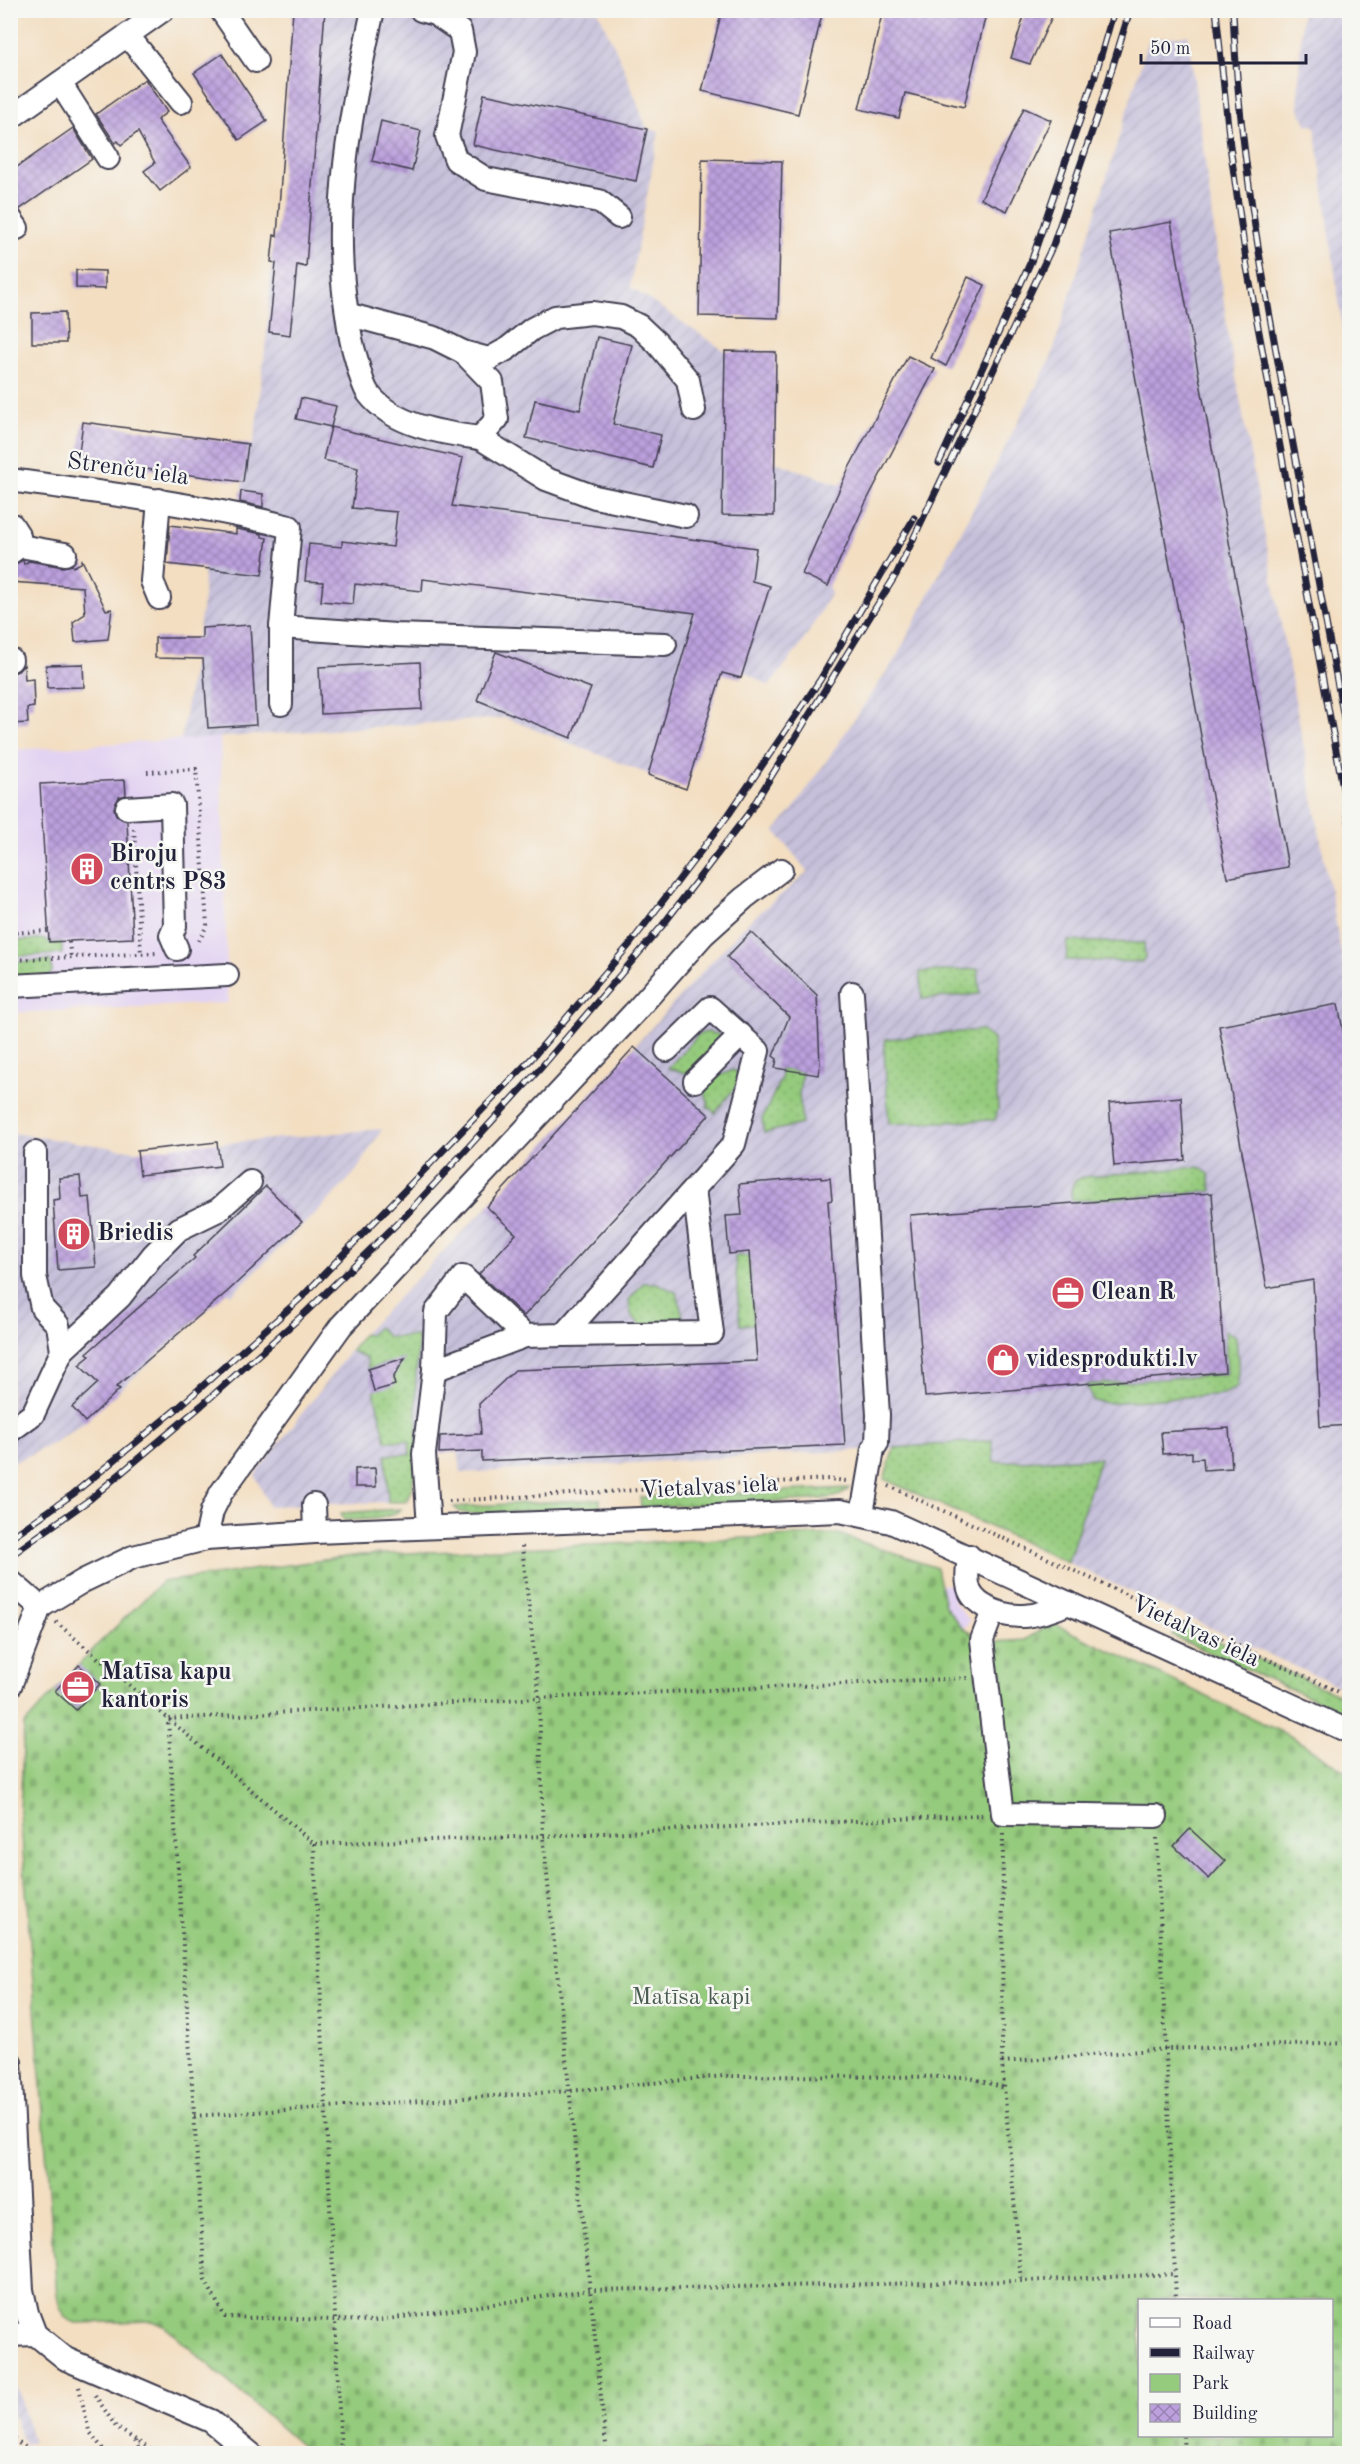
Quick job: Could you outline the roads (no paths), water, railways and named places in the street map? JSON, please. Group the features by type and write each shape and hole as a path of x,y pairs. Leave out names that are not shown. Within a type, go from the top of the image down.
{"street":[{"path":"10,118 163,10"},
{"path":"221,10 256,61"},
{"path":"373,10 348,129 344,174 341,286 350,342 367,392 385,410 415,425 480,438 546,479 595,497 686,516"},
{"path":"421,10 435,14 460,31 464,52 447,136 456,160 486,179 599,201 619,217"},
{"path":"128,36 181,102"},
{"path":"60,83 108,158"},
{"path":"347,314 435,338 463,352 489,358 507,349 532,329 555,317 592,313 621,317 639,326 657,343 688,380 694,410"},
{"path":"463,352 492,382 497,419 480,438"},
{"name":"Strenču iela","path":"10,480 159,500 290,526 281,627"},
{"path":"159,500 152,581 159,598"},
{"path":"14,541 66,555"},
{"path":"281,704 281,627 396,635 665,644"},
{"path":"127,808 172,805 175,926 171,935 177,949 177,978"},
{"path":"206,1539 212,1510 221,1493 341,1326 634,1013 704,934 744,898 782,870"},
{"path":"10,986 94,978 142,980 227,975"},
{"path":"852,993 878,1415 877,1443 873,1449 862,1514"},
{"path":"563,1335 734,1144 758,1051 710,1008 667,1050"},
{"path":"695,1081 741,1035"},
{"path":"35,1153 35,1276 42,1308 58,1325 62,1351"},
{"path":"10,1431 33,1414 62,1351 120,1297 153,1255 179,1229 218,1210 250,1182"},
{"path":"434,1370 525,1336 712,1333 694,1189"},
{"path":"429,1527 424,1454 434,1370 436,1312 463,1277 525,1336"},
{"path":"314,1505 315,1532"},
{"name":"Vietalvas iela","path":"40,1607 83,1581 133,1557 206,1539 315,1532 840,1510 891,1522 1350,1732"},
{"path":"969,1556 968,1585 971,1594 979,1603 993,1611 1009,1616 1032,1616 1049,1612 1069,1603"},
{"path":"10,1581 40,1607 10,1686"},
{"path":"993,1611 982,1640 1003,1814 1156,1816"},
{"path":"10,2062 22,2290 35,2334 76,2363 211,2421 251,2454"},
{"path":"10,2335 35,2334"}],"railway":[{"path":"939,463 1032,259 1095,76 1114,10"},
{"path":"10,1556 89,1500 202,1405 306,1312 407,1214 539,1070 662,926 748,814 897,573 1053,245 1099,111 1130,10"},
{"path":"1216,10 1230,146 1247,267 1350,826"},
{"path":"1233,10 1240,110 1252,209 1268,308 1350,750"},
{"path":"10,1538 73,1494 179,1407 302,1297 532,1058 630,944 729,814 820,680 914,518"},
{"path":"10,2449 18,2454"}],"place":[{"name":"Biroju centrs P83","path":"87,869"},
{"name":"Briedis","path":"74,1234"},
{"name":"Clean R","path":"1068,1293"},
{"name":"videsprodukti.lv","path":"1003,1360"},
{"name":"Matīsa kapu kantoris","path":"78,1687"}],"park label":[{"name":"Matīsa kapi","path":"691,1998"}]}
